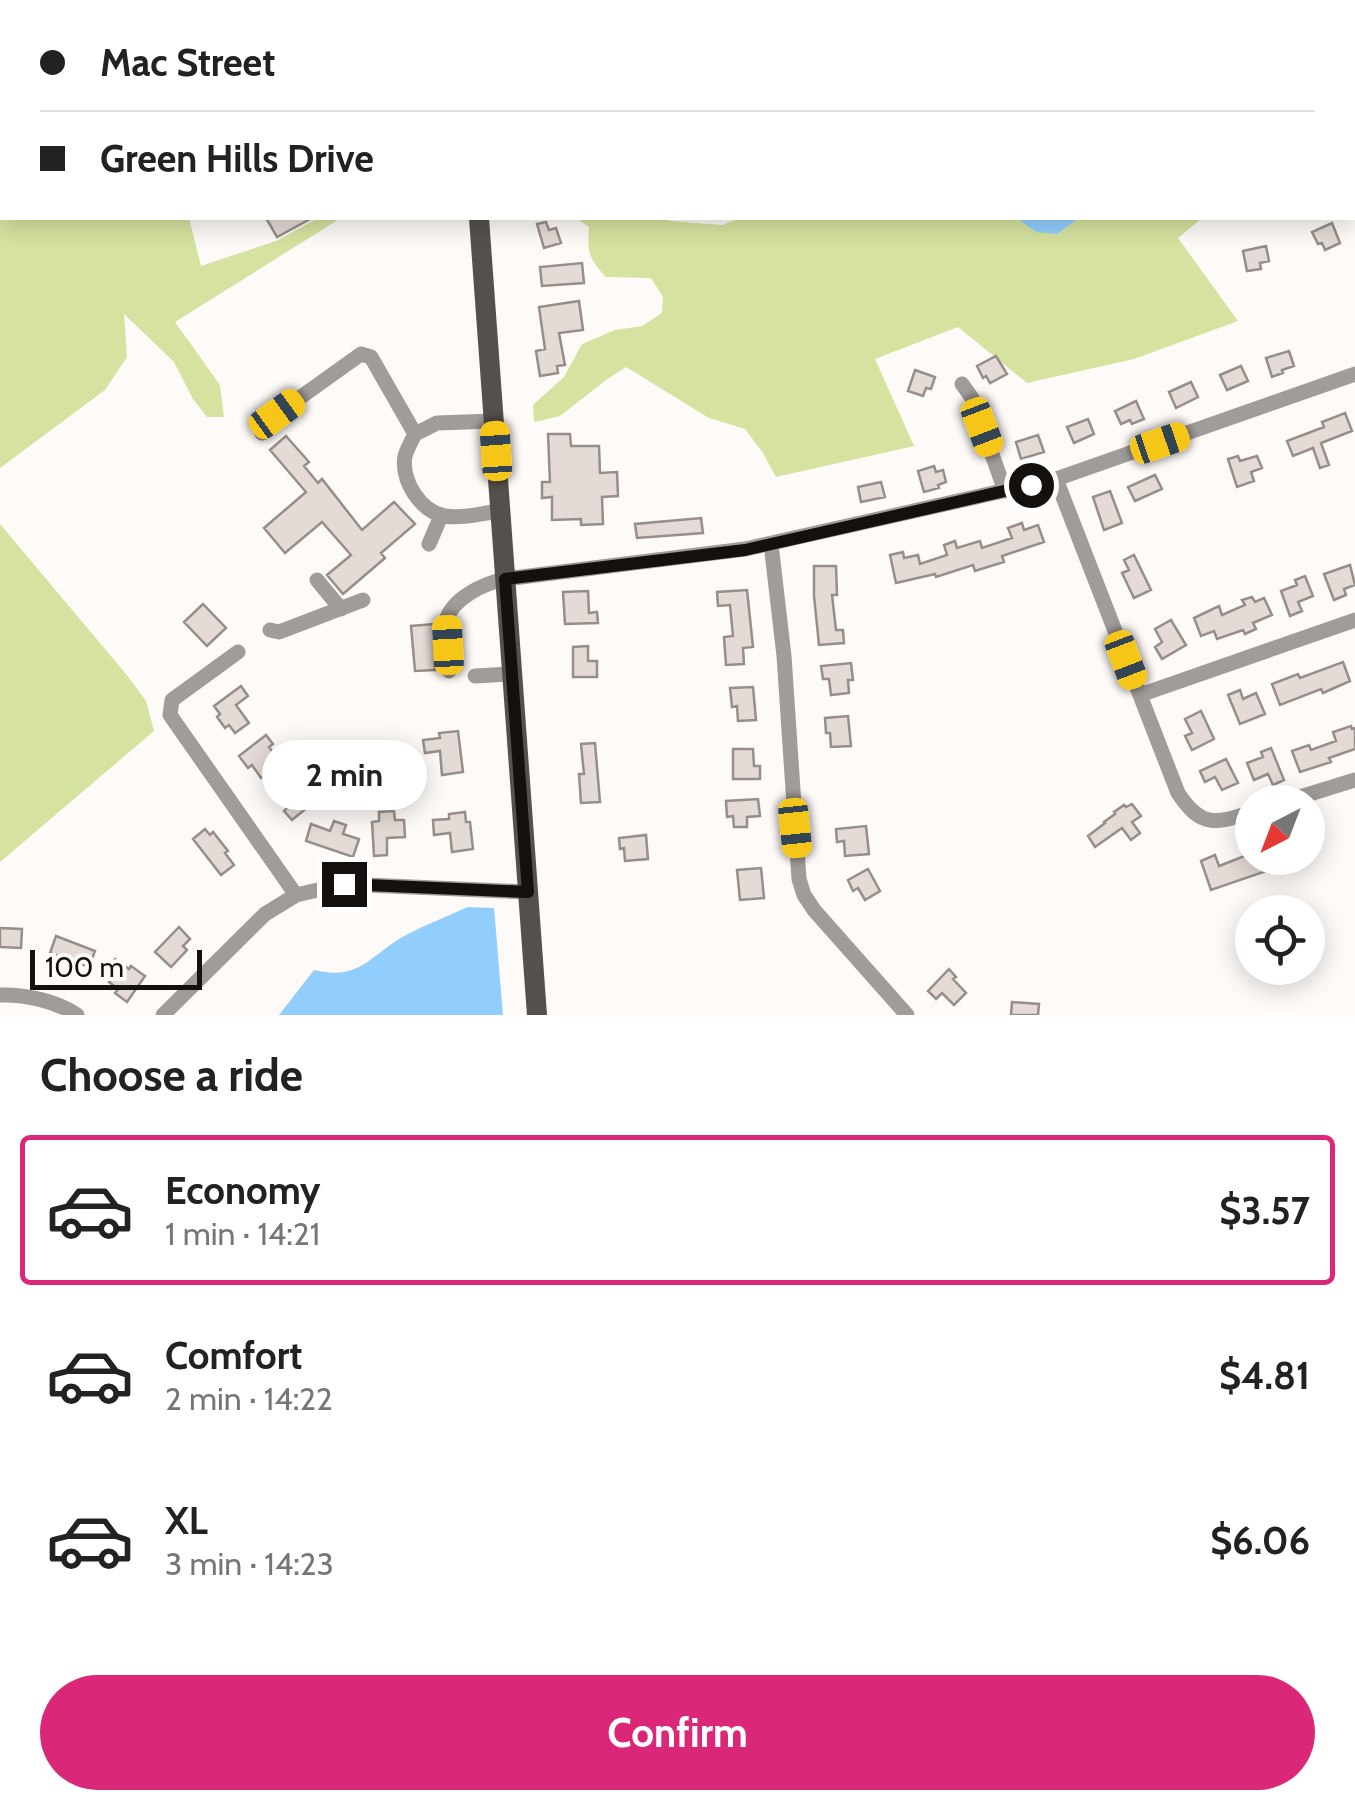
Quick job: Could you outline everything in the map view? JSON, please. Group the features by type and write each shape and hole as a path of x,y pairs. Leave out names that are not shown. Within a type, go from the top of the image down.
{"main road":[{"path":"479,220 537,1015"}],"street":[{"path":"262,433 277,414 361,354 371,356 408,440 405,456 412,493 441,516 500,511"},
{"path":"449,671 446,619 461,600 484,584 771,544 1056,479 1355,374"},
{"path":"962,384 972,398 1005,491"},
{"path":"408,440 437,423 494,420"},
{"path":"1056,479 1178,794 1199,818 1210,821 1235,818"},
{"path":"429,544 441,516"},
{"path":"771,544 804,895 906,1015"},
{"path":"317,580 341,610"},
{"path":"270,630 279,632 364,600"},
{"path":"1140,696 1355,620"},
{"path":"238,652 172,700 170,715 296,896"},
{"path":"474,676 512,674"},
{"path":"1325,789 1355,780"},
{"path":"163,1015 265,914 296,896 344,884 528,892"},
{"path":"0,995 16,994 67,1008 78,1015"}],"green space":[{"path":"0,220 190,220 201,266 276,241 314,220 338,220 175,322 220,385 224,417 207,417 174,362 124,314 127,357 105,390 0,468"},
{"path":"578,220 669,220 722,225 736,220 1021,220 1057,234 1076,220 1200,220 1178,238 1238,321 1134,359 1027,383 958,327 875,359 914,446 776,477 745,429 709,418 626,367 560,416 534,422 533,405 564,377 582,344 615,330 642,326 662,313 663,297 651,278 606,277 590,255 589,227"},
{"path":"0,524 126,674 146,701 154,731 0,862"}],"water":[{"path":"1076,220 1057,234 1036,232 1021,221"},
{"path":"468,907 494,908 503,1015 279,1015 314,970 330,973 355,969 408,934"}],"building":[{"path":"267,220 308,220 277,237"},
{"path":"546,222 549,230 556,228 561,243 544,248 537,224"},
{"path":"1332,223 1340,243 1325,250 1312,232"},
{"path":"1266,246 1269,261 1260,263 1261,269 1247,271 1243,251"},
{"path":"582,263 584,283 542,286 540,267"},
{"path":"579,301 583,330 559,333 565,365 557,366 558,373 540,376 536,351 545,349 539,307"},
{"path":"1289,351 1294,366 1272,377 1266,358"},
{"path":"996,356 1007,374 990,383 977,366"},
{"path":"1241,366 1248,381 1227,390 1220,375"},
{"path":"915,370 935,377 931,389 926,388 923,396 908,391"},
{"path":"1191,382 1198,397 1176,408 1169,392"},
{"path":"1136,401 1144,419 1121,424 1115,411"},
{"path":"1345,413 1352,431 1321,443 1329,465 1320,468 1313,448 1293,456 1287,441 1324,427 1322,422"},
{"path":"1088,419 1094,434 1074,443 1067,427"},
{"path":"548,434 570,434 571,446 599,446 600,473 617,472 618,496 602,497 603,524 581,525 581,519 552,520 552,497 542,498 542,482 550,482"},
{"path":"1038,435 1044,452 1021,459 1016,442"},
{"path":"286,436 309,462 304,466 318,483 322,479 362,530 394,502 415,524 381,553 385,558 343,594 327,575 351,555 322,522 285,553 264,528 306,492 270,450"},
{"path":"1238,456 1240,461 1257,456 1262,468 1251,472 1254,481 1237,487 1228,459"},
{"path":"934,466 936,472 943,470 946,482 924,492 918,471"},
{"path":"1155,475 1162,489 1135,501 1128,487"},
{"path":"881,482 885,497 861,502 858,487"},
{"path":"1110,491 1122,523 1104,530 1093,497"},
{"path":"701,518 703,533 637,538 635,524"},
{"path":"1022,523 1024,530 1038,525 1044,542 1002,556 1004,562 975,571 973,565 936,577 935,574 896,583 890,555 918,555 920,564 947,555 944,545 955,541 957,548 980,541 982,548 1012,538 1008,528"},
{"path":"1134,555 1151,590 1134,598 1122,573 1129,570 1124,560"},
{"path":"1350,565 1355,585 1344,589 1346,595 1334,600 1324,574"},
{"path":"814,566 836,566 837,595 832,595 836,630 843,630 844,643 819,645"},
{"path":"1305,576 1313,596 1298,602 1302,611 1290,616 1281,591 1297,585 1295,580"},
{"path":"747,590 753,647 743,648 744,664 726,665 724,637 733,636 730,605 718,606 717,592"},
{"path":"588,591 589,613 597,612 598,623 565,624 563,592"},
{"path":"1252,597 1255,602 1264,598 1272,615 1253,623 1256,629 1217,639 1214,631 1201,636 1194,618 1219,606 1222,615 1245,605 1242,600"},
{"path":"203,604 226,628 207,646 184,622"},
{"path":"1171,620 1186,645 1162,659 1155,647 1162,642 1155,629"},
{"path":"434,624 435,670 415,671 411,626"},
{"path":"588,646 588,661 597,661 597,677 573,677 573,647"},
{"path":"1343,662 1350,681 1280,705 1272,684"},
{"path":"851,663 853,680 848,680 849,693 831,695 829,679 823,679 821,666"},
{"path":"241,686 248,696 236,705 249,723 235,733 229,725 225,728 214,706"},
{"path":"753,687 756,720 738,721 730,688"},
{"path":"1240,690 1243,699 1256,693 1265,714 1240,724 1228,695"},
{"path":"1201,711 1214,739 1192,750 1185,736 1192,733 1185,719"},
{"path":"848,716 851,746 831,747 825,718"},
{"path":"1355,728 1355,749 1300,772 1292,751 1309,745 1311,750 1336,741 1333,732"},
{"path":"458,731 463,772 442,775 440,751 425,753 423,740"},
{"path":"266,735 273,744 269,747 277,758 273,761 277,766 261,778 239,756"},
{"path":"595,743 600,802 581,803 581,744"},
{"path":"1271,748 1284,780 1273,785 1268,774 1254,780 1247,763 1263,757 1261,752"},
{"path":"733,749 753,749 760,779 733,779"},
{"path":"1226,759 1238,783 1222,790 1215,777 1205,782 1200,771"},
{"path":"291,776 311,799 305,804 308,807 292,820 284,811 293,802 279,786"},
{"path":"758,799 760,816 747,817 747,827 734,827 733,816 727,817 726,801"},
{"path":"1132,804 1141,816 1132,822 1140,833 1131,840 1122,828 1095,847 1088,836 1114,812"},
{"path":"394,811 395,820 404,820 405,837 387,838 387,855 374,856 372,822 379,821 379,812"},
{"path":"465,812 473,849 452,852 450,833 434,835 433,820"},
{"path":"334,821 346,825 343,834 359,839 353,857 306,841 311,824 330,831"},
{"path":"866,826 869,854 845,856 844,841 837,842 836,829"},
{"path":"205,829 210,835 213,832 234,865 221,875 193,839"},
{"path":"646,835 648,859 625,861 619,838"},
{"path":"1215,855 1219,866 1235,860 1235,875 1255,875 1211,890 1201,861"},
{"path":"761,868 764,898 740,900 737,870"},
{"path":"868,869 880,891 865,900 858,888 853,891 848,880"},
{"path":"179,927 190,939 183,946 187,950 171,967 155,952"},
{"path":"0,928 22,929 21,948 0,947"},
{"path":"56,936 95,951 89,967 50,953"},
{"path":"115,959 145,976 127,1002 115,993 118,989 109,982 113,977 106,972"},
{"path":"949,969 966,993 954,1005 942,993 936,999 928,991"},
{"path":"1012,1002 1039,1004 1038,1015 1011,1015"}],"route":[{"path":"344,884 528,892 505,579 745,550 1031,485"}]}
